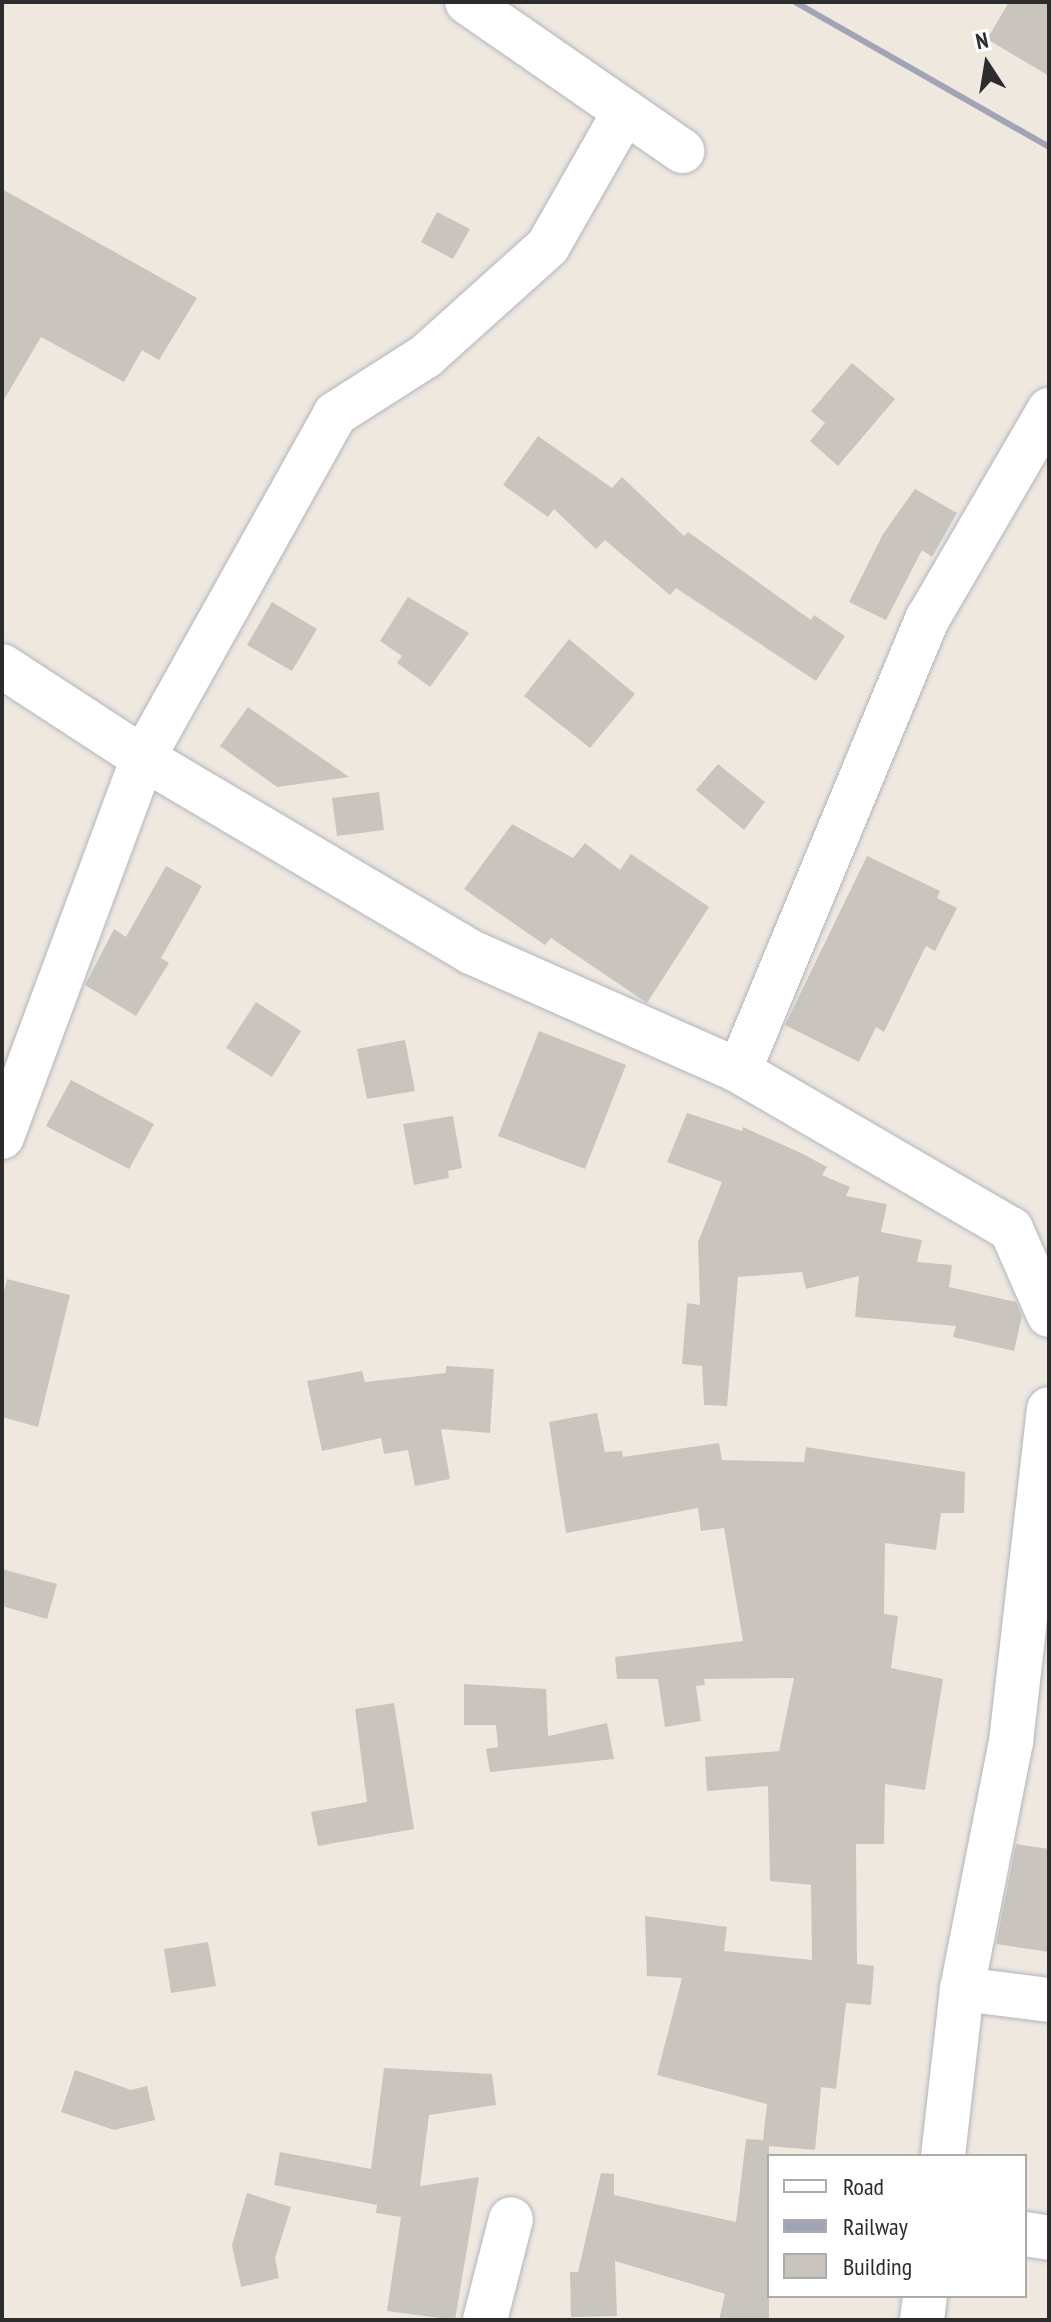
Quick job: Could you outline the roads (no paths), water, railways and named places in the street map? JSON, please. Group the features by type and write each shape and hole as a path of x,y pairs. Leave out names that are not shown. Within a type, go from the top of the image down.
{"street":[{"path":"467,2 682,151"},
{"path":"2,1137 143,758 335,414 426,356 548,246 625,111"},
{"path":"739,1071 928,618 1049,410"},
{"path":"2,666 143,758 471,952 739,1071 1011,1229 1049,1315"},
{"path":"943,2154 962,1989 1030,1745 1049,1409"},
{"path":"962,1989 1049,2000"},
{"path":"485,2320 511,2219"},
{"path":"1027,2234 1049,2238"},
{"path":"922,2320 925,2298"}],"railway":[{"path":"795,2 1049,147"}]}
